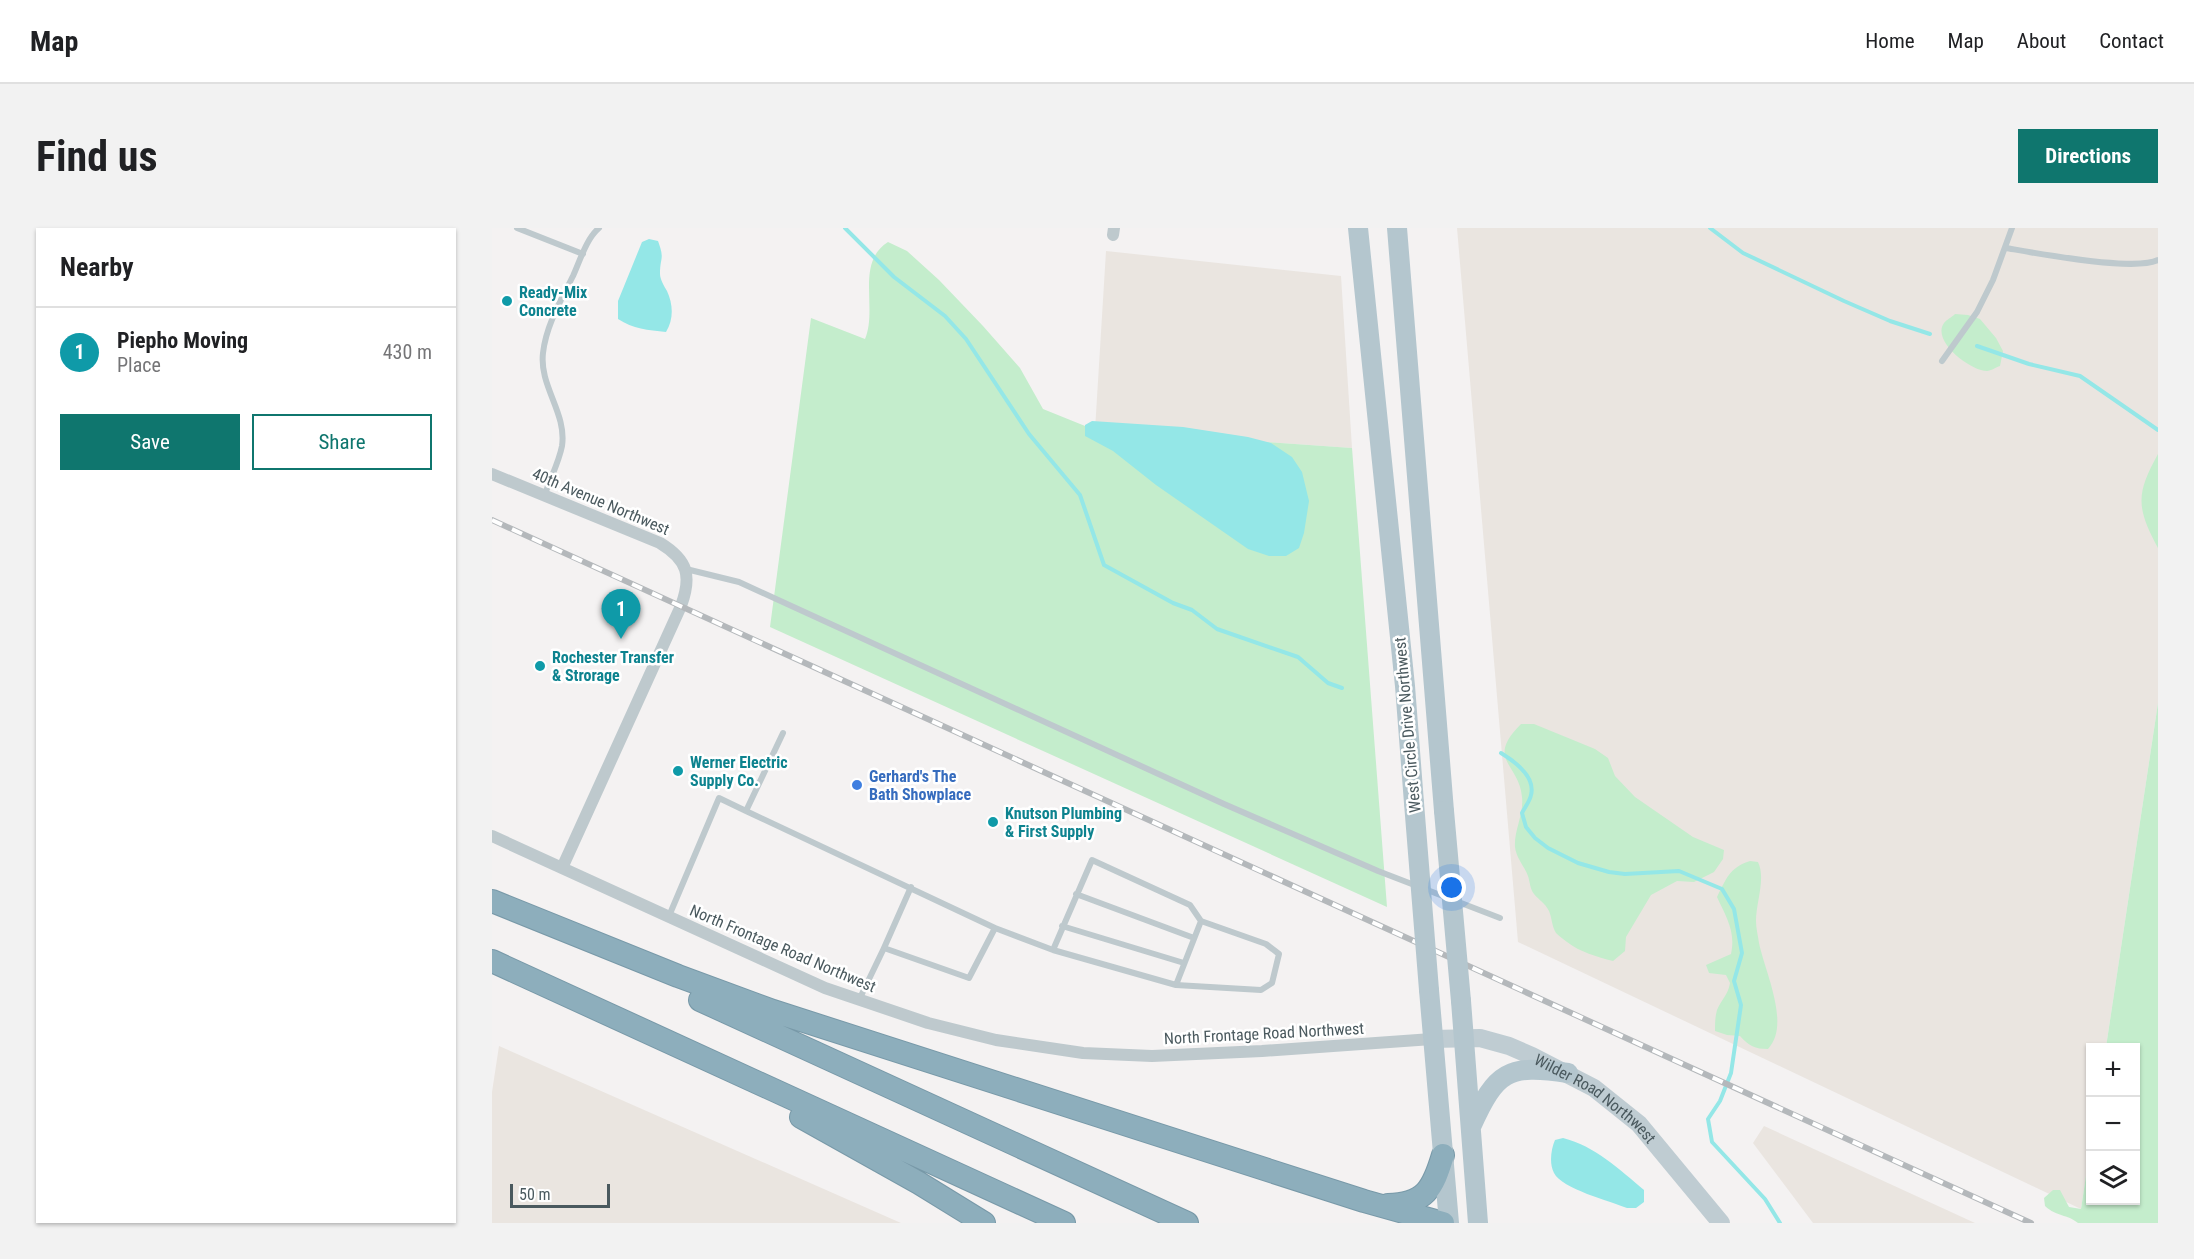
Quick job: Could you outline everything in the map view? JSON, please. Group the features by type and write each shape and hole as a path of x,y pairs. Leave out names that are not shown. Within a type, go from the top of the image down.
{"highway":[{"path":"492,903 773,1011 1377,1205 1443,1223"},
{"path":"492,903 1187,1223"},
{"path":"492,961 1064,1223"},
{"path":"647,1032 919,1183 984,1223"},
{"path":"1377,1205 1404,1204 1420,1198 1433,1183 1443,1155"}],"main road":[{"name":"West Circle Drive Northwest","path":"1358,228 1405,686 1432,1039 1449,1223"},
{"name":"West Circle Drive Northwest","path":"1397,228 1478,1223"},
{"path":"1470,1130 1485,1097 1501,1079 1510,1073 1531,1069 1568,1074"}],"street":[{"name":"40th Avenue Northwest","path":"492,474 660,543 672,550 686,568"},
{"path":"562,868 681,606 687,589 686,568"},
{"name":"North Frontage Road Northwest","path":"492,836 812,982 859,1001 928,1023 979,1036 1035,1047 1101,1055 1178,1056 1432,1039"},
{"name":"Wilder Road Northwest","path":"1432,1039 1480,1038 1509,1046 1568,1074 1602,1094 1639,1124 1721,1223"}],"lane":[{"path":"517,228 583,254"},
{"path":"545,494 562,445 560,421 544,380 543,354 548,330 594,232 599,228"},
{"path":"1942,361 1977,312 1993,280 2012,228"},
{"path":"2006,248 2055,256 2142,265 2158,260"},
{"path":"686,568 738,582 1224,804 1378,871 1500,918"},
{"path":"746,811 783,733"},
{"path":"669,917 719,798 995,928 1053,950 1176,985 1261,990 1272,983 1279,954 1266,944 1202,921 1190,905 1092,860 1053,950"},
{"path":"859,1001 911,887"},
{"path":"1076,894 1194,938"},
{"path":"1176,985 1202,921"},
{"path":"1062,926 1184,963"},
{"path":"884,948 969,978 995,928"}],"shaded area":[{"path":"1457,228 2158,228 2158,703 2107,1043 2086,1043 2086,1176 2081,1209 1518,942"},
{"path":"1106,251 1341,276 1352,448 1095,430"},
{"path":"499,1046 901,1223 492,1223 492,1092"},
{"path":"1764,1126 1975,1223 1813,1223 1753,1143"}],"green space":[{"path":"888,242 907,251 939,280 983,326 1020,368 1043,409 1095,430 1352,448 1387,907 770,627 811,318 865,339 868,327 872,262 878,251"},
{"path":"1955,314 1980,319 1996,338 2003,351 2000,366 1989,371 1980,370 1963,361 1948,346 1941,330 1945,322"},
{"path":"2158,454 2158,548 2146,522 2142,501 2146,480"},
{"path":"2158,703 2158,1223 2078,1223 2045,1206 2044,1198 2053,1190 2060,1190 2069,1207 2081,1209 2086,1176 2086,1205 2140,1205 2140,1043 2107,1043"},
{"path":"1521,724 1534,724 1595,749 1608,758 1615,776 1635,797 1693,837 1724,850 1723,859 1714,872 1694,882 1677,881 1651,895 1626,937 1625,951 1613,961 1577,949 1556,933 1549,911 1533,892 1527,873 1517,855 1515,841 1522,810 1522,797 1520,786 1505,754 1511,736"},
{"path":"1750,861 1758,862 1760,869 1761,883 1756,926 1777,1013 1774,1039 1768,1049 1752,1046 1740,1036 1715,1031 1717,1010 1730,983 1726,975 1709,973 1706,965 1731,954 1731,931 1717,897 1733,870"}],"water":[{"path":"649,239 658,241 662,255 660,276 667,291 672,312 666,332 635,327 618,319 618,301 642,242"},
{"path":"1092,421 1183,427 1271,443 1292,457 1302,472 1309,501 1299,548 1286,556 1269,556 1248,549 1156,485 1113,451 1085,436 1085,425"},
{"path":"1563,1138 1596,1152 1616,1166 1644,1190 1644,1202 1636,1208 1627,1208 1587,1194 1559,1179 1552,1169 1551,1156 1555,1140"}],"waterway":[{"path":"845,228 894,277 945,316 966,339 1029,434 1080,495 1104,565 1173,603 1192,610 1217,629 1298,657 1328,683 1342,688"},
{"path":"1710,228 1743,253 1890,321 1930,334"},
{"path":"1977,346 2029,364 2080,376 2158,430"},
{"path":"1501,753 1527,775 1532,788 1522,813 1526,827 1548,848 1578,863 1609,872 1625,874 1679,871 1722,889 1734,909 1742,953 1734,981 1741,1005 1731,1073 1720,1101 1708,1119 1712,1142 1765,1199 1780,1223"}],"railway":[{"path":"492,520 2031,1223"}],"place":[{"name":"Ready-Mix Concrete","path":"507,301"},
{"name":"Piepho Moving","path":"621,639"},
{"name":"Rochester Transfer & Strorage","path":"540,666"},
{"name":"Werner Electric Supply Co.","path":"678,771"},
{"name":"Gerhard's The Bath Showplace","path":"857,785"},
{"name":"Knutson Plumbing & First Supply","path":"993,822"}]}
